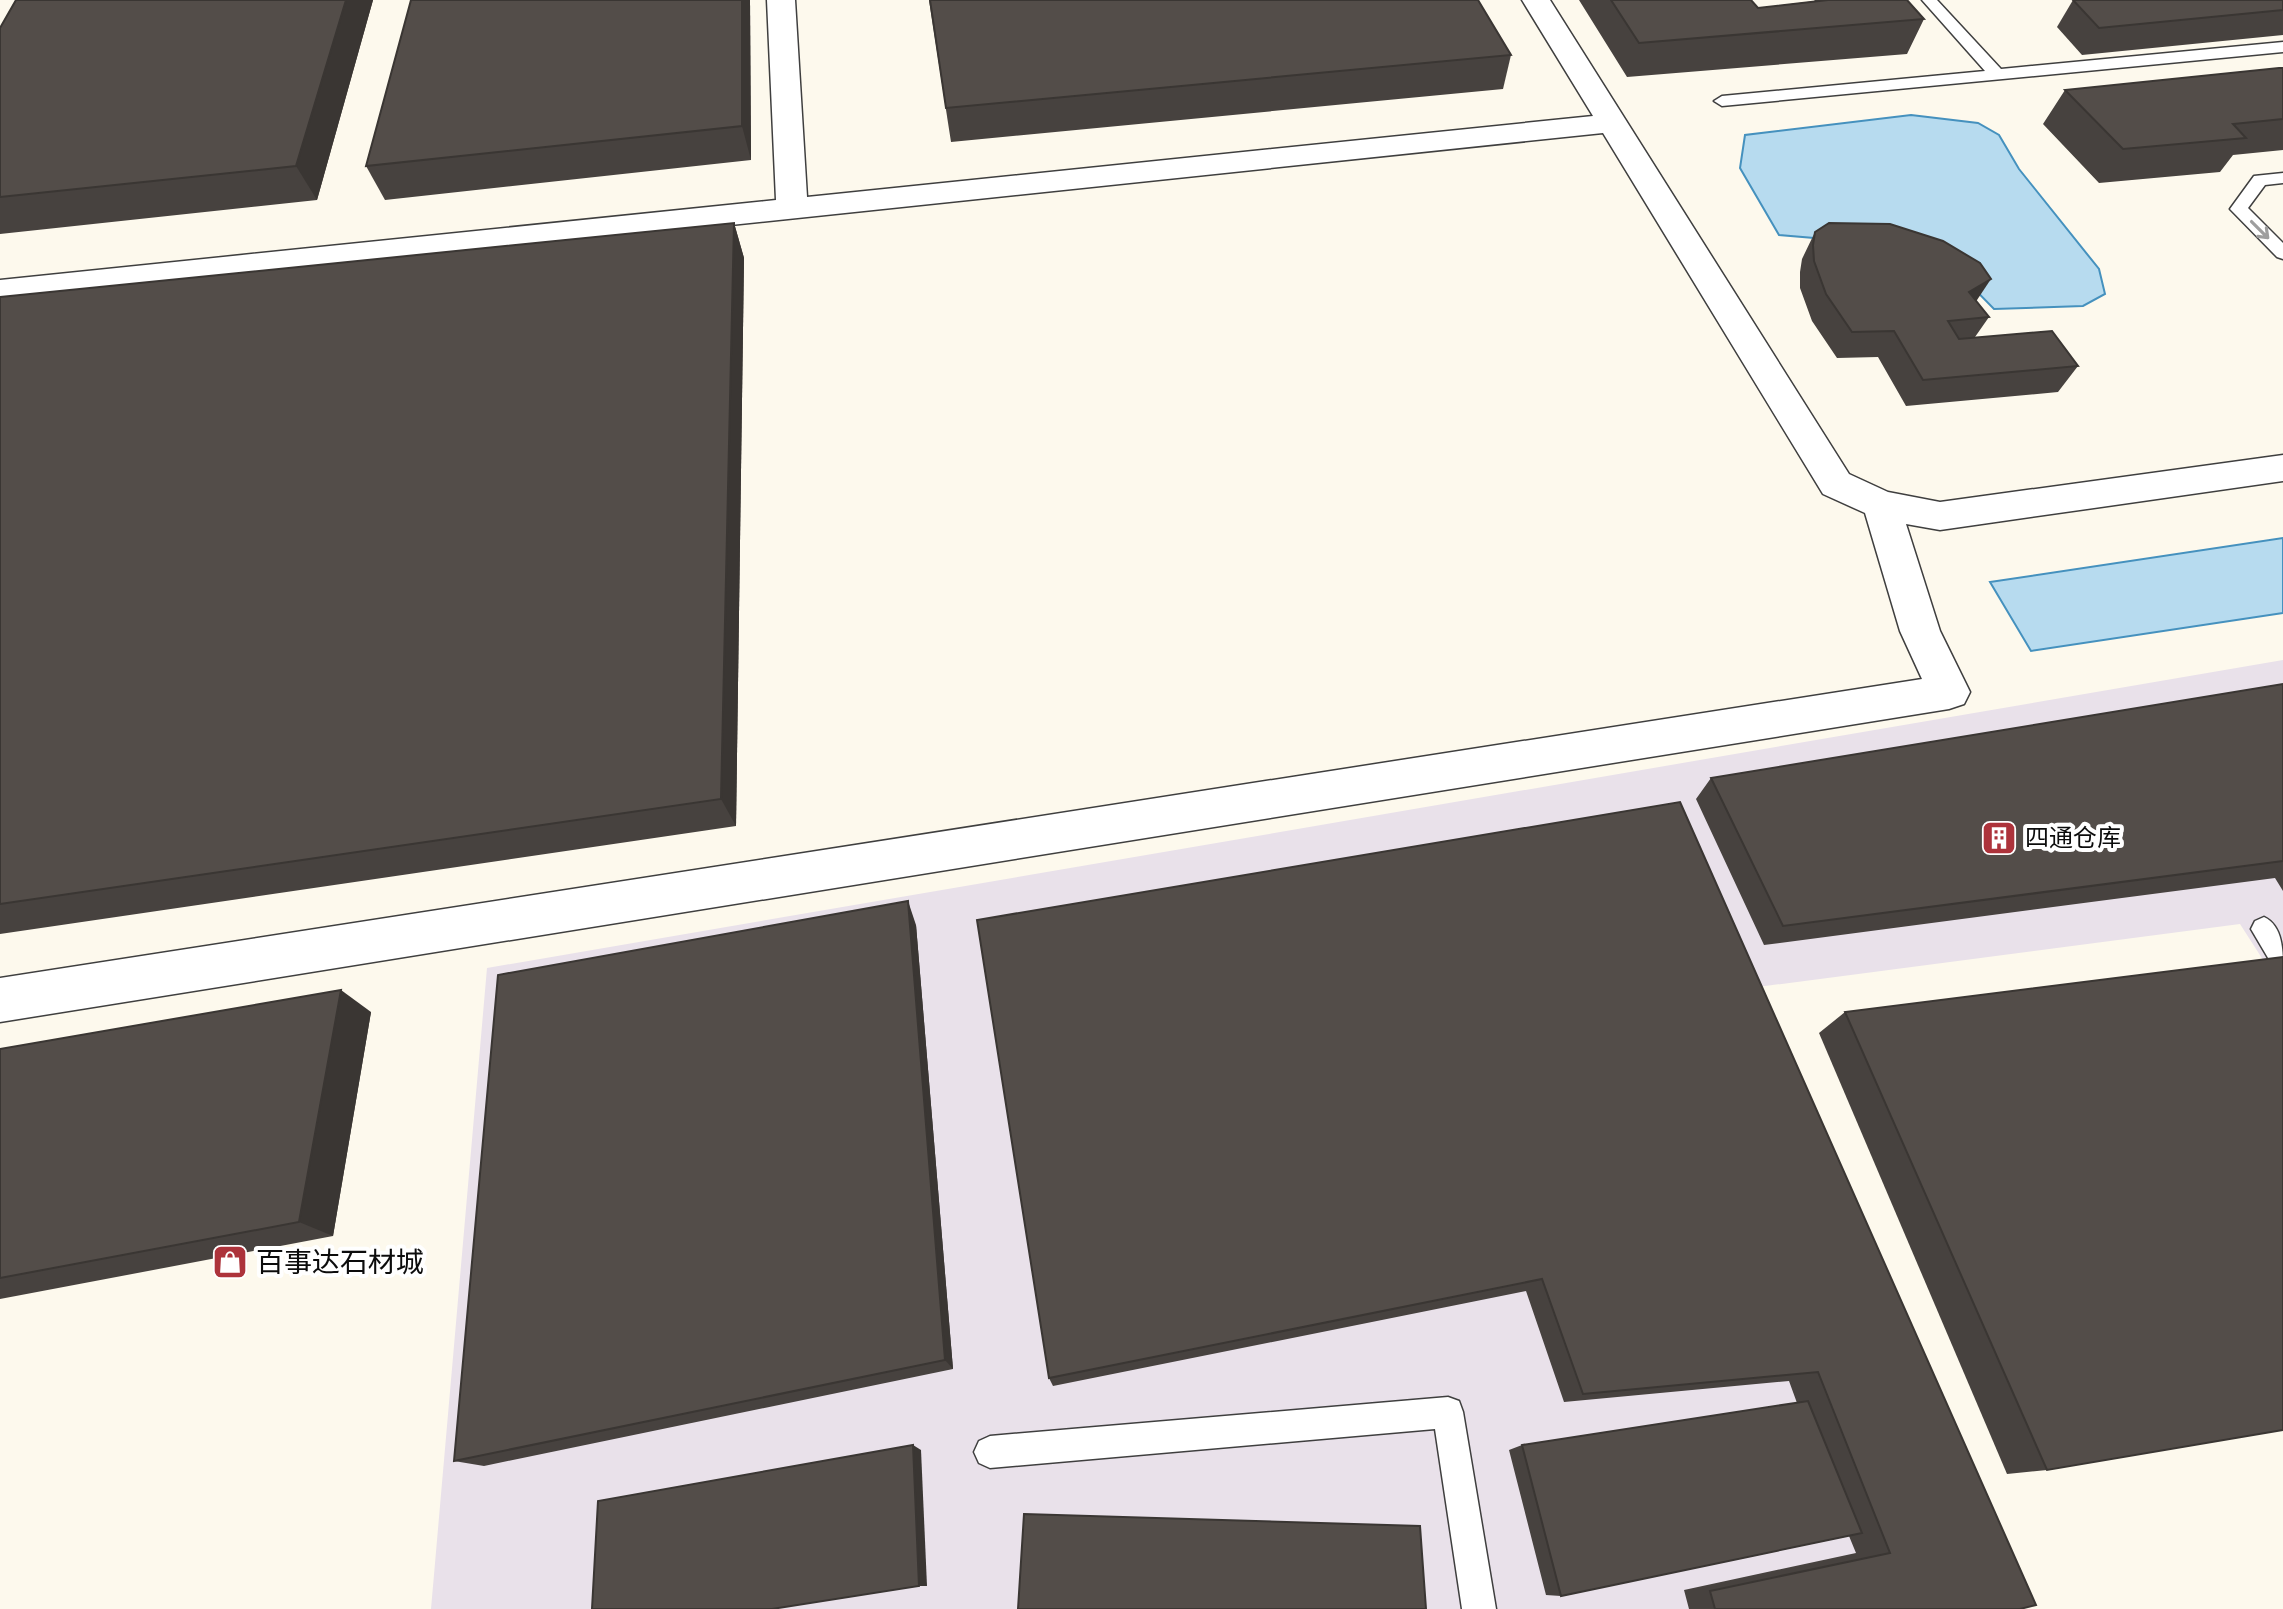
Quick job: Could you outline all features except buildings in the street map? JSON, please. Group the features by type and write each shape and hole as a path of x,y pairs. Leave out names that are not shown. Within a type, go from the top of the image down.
{"street":[{"path":"781,0 792,210"},
{"path":"1536,0 1836,484 1881,505 1940,516 2283,468"},
{"path":"0,291 1612,123"},
{"path":"0,1000 1949,692 1920,631 1881,505"}],"lane":[{"path":"1929,0 1997,75"},
{"path":"1722,101 2283,47"},
{"path":"2283,178 2260,180 2239,209 2283,253"},
{"path":"2264,929 2283,960"},
{"path":"990,1452 1448,1412 1479,1609"}],"shaded area":[{"path":"2283,660 2283,991 2240,924 1735,990 2005,1609 431,1609 487,968"}],"water":[{"path":"1911,115 1978,123 1999,135 2019,169 2099,269 2105,294 2083,306 1994,309 1953,267 1897,245 1779,235 1740,168 1745,135"},
{"path":"2283,538 2283,613 2031,651 1990,582"}],"place":[{"name":"四通仓库","path":"1999,838"},
{"name":"百事达石材城","path":"230,1262"}]}
